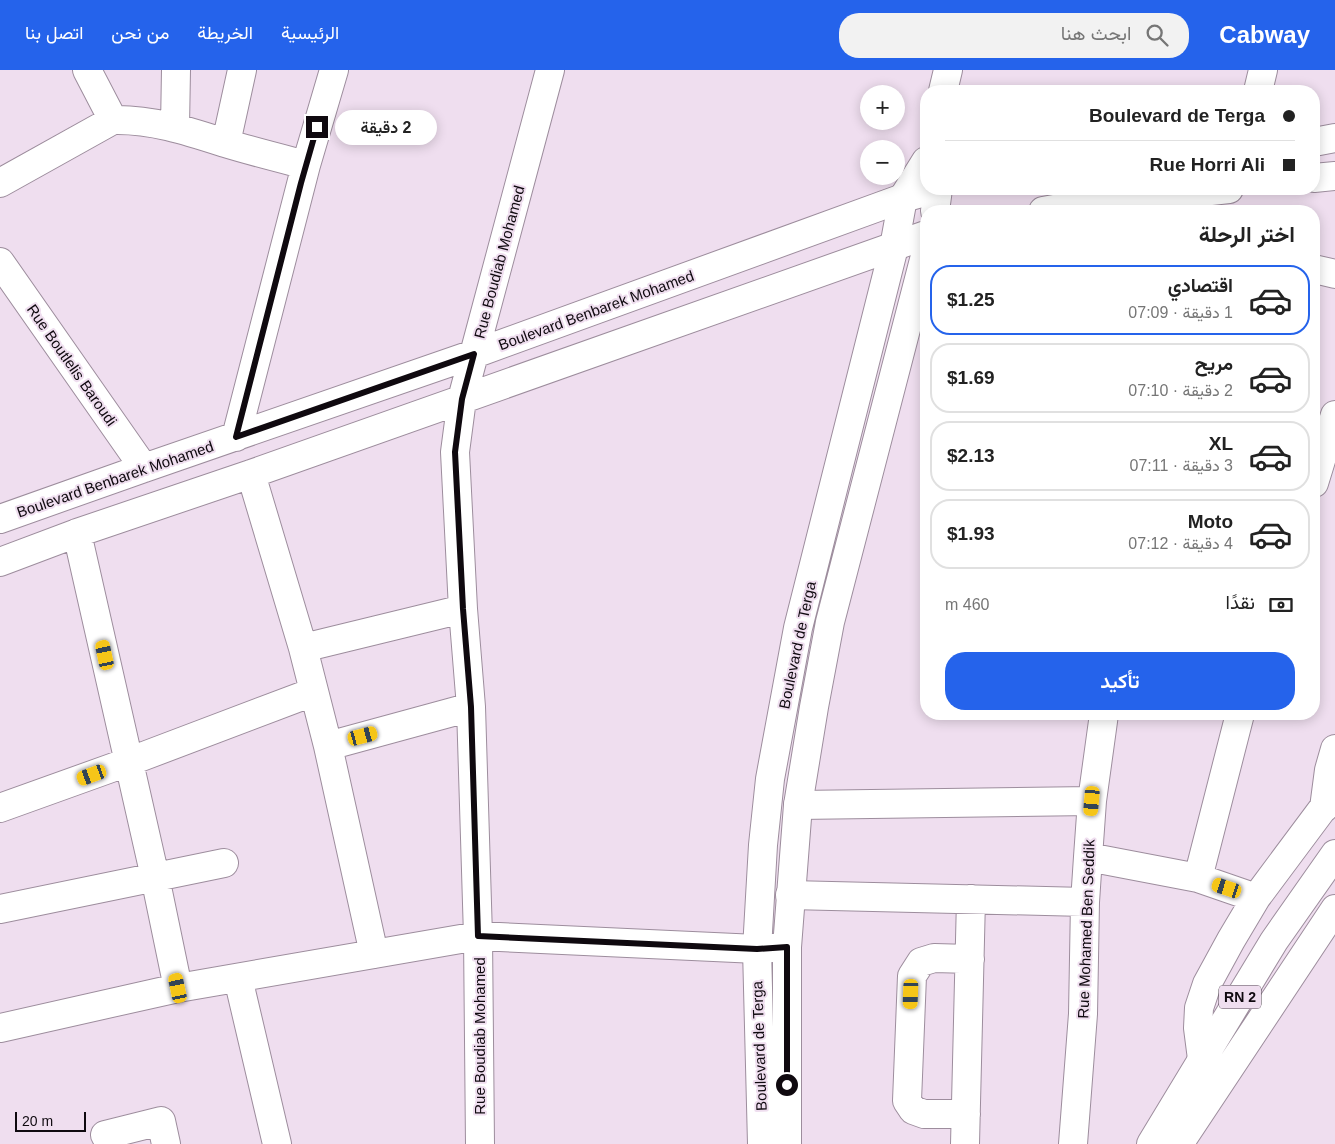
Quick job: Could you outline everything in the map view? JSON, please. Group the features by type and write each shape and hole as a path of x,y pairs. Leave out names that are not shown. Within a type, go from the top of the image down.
{"street":[{"path":"87,70 113,120"},
{"path":"175,127 176,70"},
{"path":"226,143 242,70"},
{"path":"236,437 306,165 334,70"},
{"name":"Rue Boudiab Mohamed","path":"480,1144 478,936 471,707 463,609 455,452 462,399 550,70"},
{"path":"944,85 948,70"},
{"path":"1259,85 1263,70"},
{"path":"0,183 113,120 130,119 175,127 306,165"},
{"path":"1320,141 1335,138"},
{"name":"Boulevard de Terga","path":"762,1144 757,949 763,845 770,779 798,628 894,247 903,198 920,171"},
{"path":"1320,177 1335,176"},
{"name":"Boulevard Benbarek Mohamed","path":"0,519 474,354 903,198 920,194"},
{"path":"1083,205 1174,195"},
{"path":"0,562 77,533 251,474 920,237"},
{"name":"Rue Boutlelis Baroudi","path":"0,262 144,468"},
{"path":"1320,270 1335,274"},
{"name":"Boulevard de Terga","path":"786,1144 787,947 798,805 830,622 920,275"},
{"path":"1320,464 1335,415"},
{"path":"251,474 304,648 313,692 328,746 374,954"},
{"path":"77,533 155,877 178,988"},
{"path":"304,648 463,609"},
{"path":"0,808 313,692"},
{"path":"328,746 471,707"},
{"name":"Rue Mohamed Ben Seddik","path":"1073,1144 1082,1014 1085,902 1092,801 1103,720"},
{"path":"1198,878 1238,720"},
{"path":"1202,1059 1198,1028 1199,1008 1207,984 1256,898 1329,800 1329,770 1335,750"},
{"path":"798,805 1092,801"},
{"name":"RN 2","path":"1151,1144 1274,941 1335,854"},
{"path":"1088,858 1198,878 1256,898"},
{"path":"0,909 224,863"},
{"path":"790,895 1085,902"},
{"path":"965,1144 971,899"},
{"name":"RN 2","path":"1179,1144 1335,909"},
{"path":"0,1028 178,988 478,936 757,949 787,947"},
{"path":"966,1114 924,1114 914,1110 907,1101 912,976 921,962 934,958 970,959"},
{"path":"238,978 277,1144"},
{"path":"111,1144 105,1135 161,1121 166,1144"}],"route":[{"path":"317,127 236,437 474,354 462,399 455,452 463,609 471,707 478,936 757,949 787,947 787,1085"}]}
